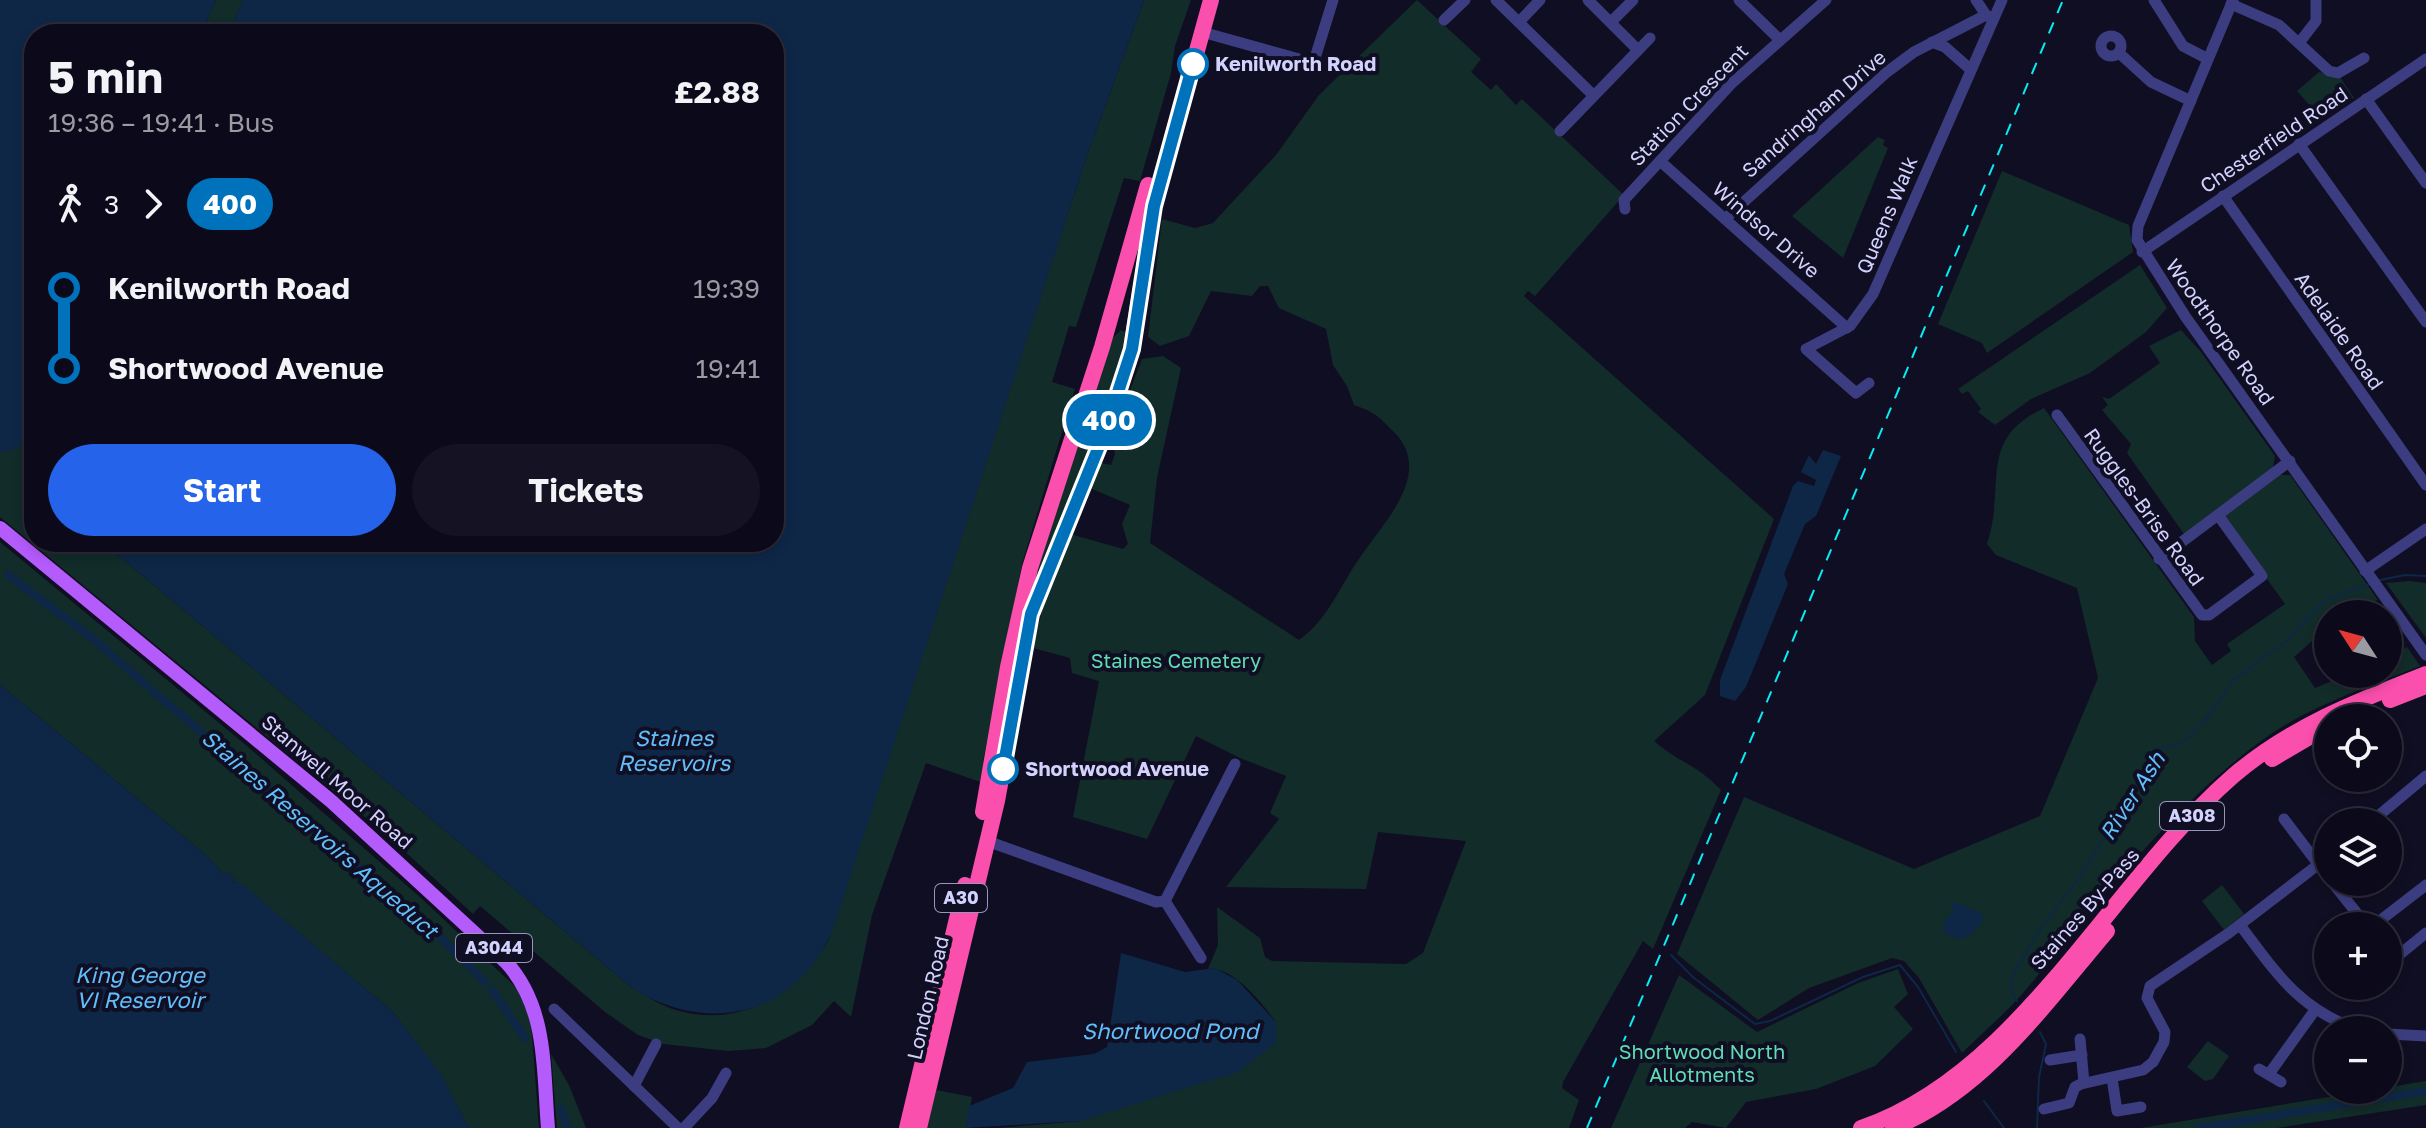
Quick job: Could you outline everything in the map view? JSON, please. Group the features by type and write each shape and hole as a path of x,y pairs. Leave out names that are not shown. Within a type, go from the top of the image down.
{"highway":[{"name":"A30","path":"907,1128 985,805 1022,602 1078,425 1201,0"},
{"name":"London Road","path":"919,1128 987,841 1031,614 1106,429 1134,336 1154,206 1211,0"},
{"name":"A30","path":"1084,404 1094,391 1113,331 1124,326 1134,336"},
{"path":"1078,425 1081,432 1090,437 1101,435 1106,429"},
{"name":"Staines By-Pass","path":"1861,1128 1938,1089 1985,1051 2182,827 2234,775 2287,736 2325,715 2426,674"},
{"path":"2381,704 2426,686"},
{"name":"Staines By-Pass","path":"1893,1128 1956,1092 1982,1070 2042,1009 2222,799 2287,749 2314,734"}],"main road":[{"name":"Stanwell Moor Road","path":"0,528 24,548"},
{"name":"Stanwell Moor Road","path":"29,552 331,801 506,962 526,990 537,1018 544,1060 548,1128"}],"street":[{"path":"1202,32 1310,62 1315,58 1333,0"},
{"path":"1444,20 1465,0"},
{"path":"1496,0 1593,95"},
{"path":"1519,22 1540,0"},
{"path":"1588,0 1638,50"},
{"path":"1611,22 1633,0"},
{"path":"1739,0 1780,40"},
{"name":"Station Crescent","path":"1625,209 1624,200 1731,84 1826,0"},
{"path":"1976,0 1990,17"},
{"name":"Queens Walk","path":"1869,383 1856,393 1806,349 1847,328 1873,294 1990,17 2002,0"},
{"path":"2154,0 2183,46 2208,59"},
{"path":"2299,43 2316,21 2316,0"},
{"path":"2232,2 2279,25 2321,66 2338,73 2364,58"},
{"name":"Woodthorpe Road","path":"2232,2 2138,226 2137,240 2142,252 2426,655"},
{"name":"Sandringham Drive","path":"1725,219 1875,82 1932,42 1990,17"},
{"path":"1560,131 1650,38"},
{"path":"1932,42 1945,47 1970,69"},
{"path":"2119,53 2151,82 2191,101"},
{"name":"Chesterfield Road","path":"2142,252 2426,59"},
{"path":"2366,99 2426,183"},
{"path":"2299,144 2426,322"},
{"name":"Windsor Drive","path":"1660,161 1847,328"},
{"name":"Adelaide Road","path":"2223,196 2426,485"},
{"name":"Ruggles-Brise Road","path":"2057,415 2202,615 2209,615 2262,576 2218,515"},
{"path":"2159,559 2290,461"},
{"path":"2370,579 2426,529"},
{"path":"1165,901 1235,764"},
{"path":"2388,808 2426,776"},
{"path":"2283,819 2314,852"},
{"path":"987,841 1156,902 1165,901"},
{"path":"2044,1109 2069,1103 2075,1087 2084,1083 2143,1070 2153,1062 2164,1042 2163,1028 2147,998 2150,986 2240,925 2314,868"},
{"path":"2389,912 2426,885"},
{"path":"2344,896 2358,912"},
{"path":"1165,901 1201,958"},
{"path":"2240,925 2289,989 2315,1010 2328,1016"},
{"path":"2402,953 2426,933"},
{"path":"554,1009 678,1128"},
{"path":"2281,1082 2264,1072 2315,1010"},
{"path":"2402,1035 2426,1036"},
{"path":"2080,1039 2084,1083"},
{"path":"634,1086 640,1061 656,1044"},
{"path":"2050,1060 2082,1055"},
{"path":"684,1128 717,1101 726,1073"},
{"path":"2112,1078 2117,1111 2141,1107"}],"green space":[{"path":"216,0 243,0 232,24 205,24"},
{"path":"1144,0 1191,0 1175,46 1171,73 1140,181 1124,178 1076,327 1069,326 1052,382 1075,389 1022,564 983,761 983,783 926,763 872,915 851,1017 834,1001 812,1025 766,1048 728,1051 663,1044 638,1035 605,1012 480,906 473,914 388,836 43,552 115,552 632,988 670,1008 699,1015 722,1015 744,1010 783,991 800,977 828,941 1088,153"},
{"name":"Staines Cemetery","path":"1417,0 1481,59 1471,72 1491,90 1496,84 1516,105 1522,99 1624,195 1535,296 1528,291 1524,296 1774,519 1705,695 1654,741 1721,790 1653,949 1643,941 1563,1082 1562,1088 1579,1100 1569,1128 997,1128 1080,1121 1275,1021 1237,979 1227,973 1208,969 1218,945 1217,907 1260,938 1265,957 1272,961 1406,964 1423,953 1466,841 1378,832 1366,889 1226,887 1279,819 1270,813 1286,776 1196,736 1147,839 1073,817 1099,681 1072,673 1070,658 1033,648 1048,586 1070,534 1123,549 1128,544 1122,524 1130,505 1090,488 1101,463 1111,465 1115,454 1111,440 1142,359 1163,356 1181,368 1157,478 1150,543 1299,640 1326,612 1393,512 1407,480 1409,463 1405,447 1380,419 1354,405 1347,386 1333,365 1326,329 1279,308 1268,286 1260,286 1252,296 1211,291 1189,336 1160,346 1148,337 1162,219 1195,228 1213,223 1276,155 1319,95"},
{"path":"2319,72 2340,77 2354,98 2321,118 2297,91"},
{"path":"1878,137 1885,140 1883,145 1888,148 1843,258 1792,216"},
{"path":"2002,171 2129,225 2133,252 1987,353 1982,343 1938,324"},
{"path":"2140,265 2167,308 2146,332 2090,373 2031,399 1995,425 1978,412 1981,409 1968,391 1962,394 1958,389"},
{"path":"1121,330 1131,336 1103,418 1098,428 1088,430 1084,427 1113,338"},
{"path":"2181,330 2201,352 2275,456 2273,468 2184,534 2127,453 2131,444 2102,410 2108,405 2102,397 2109,399 2160,363 2149,346"},
{"path":"2044,408 2194,617 2195,641 2212,665 2231,651 2227,644 2285,604 2223,518 2280,475 2290,475 2378,600 2314,600 2314,639 2294,657 2314,688 2365,688 2327,704 2314,704 2314,710 2279,729 2227,768 2164,828 2016,1001 1962,1053 1919,978 1904,961 1892,958 1809,988 1758,1020 1677,954 1744,797 1914,869 2040,816 2098,678 2077,588 1996,555 1987,544 2001,449 2009,434"},
{"path":"24,438 24,537 0,517 0,453"},
{"path":"1078,439 1087,444 1096,443 1024,611"},
{"path":"0,542 247,746 421,898 521,992 531,1022 539,1128 469,1128 440,1074 392,1011 242,885 240,887 232,881 235,879 228,873 223,874 208,857 0,685"},
{"path":"2386,583 2426,583 2426,638 2402,605 2402,600 2398,600"},
{"path":"2407,647 2420,666 2402,673 2402,649"},
{"path":"2222,885 2244,914 2224,930 2202,901"},
{"name":"Shortwood North Allotments","path":"1898,969 1908,994 1894,1007 1913,1029 1875,1066 1816,1089 1746,1102 1726,1128 1692,1122 1685,1128 1611,1128 1679,975 1757,1032 1858,983"},
{"path":"2208,1041 2229,1056 2213,1079 2205,1081 2187,1067"},
{"path":"551,1054 569,1085 586,1128 557,1128"},
{"path":"2426,1081 2426,1105 2277,1128 2141,1128 2314,1099 2314,1104 2402,1104 2402,1085"},
{"path":"936,1090 972,1097 966,1128 927,1128"}],"water":[{"path":"0,0 216,0 205,24 24,24 24,436 18,448 0,453"},
{"name":"Staines Reservoirs","path":"243,0 1144,0 1088,153 833,929 817,958 797,982 774,999 748,1009 720,1013 690,1011 661,1003 632,988 115,552 784,552 784,24 232,24"},
{"path":"1823,450 1841,456 1816,516 1805,524 1784,574 1788,584 1746,687 1735,701 1720,696 1720,680 1793,486 1798,481 1814,486 1816,480 1801,472 1809,455 1816,464"},
{"name":"King George VI Reservoir","path":"0,685 208,857 223,874 228,873 236,879 232,881 235,884 237,880 241,884 239,887 242,884 392,1011 440,1073 469,1128 0,1128"},
{"path":"1952,902 1980,912 1984,919 1975,930 1960,939 1943,930 1944,922 1954,911"},
{"name":"Shortwood Pond","path":"1121,953 1185,972 1215,968 1237,980 1275,1021 1277,1042 1238,1072 1080,1121 966,1128 969,1106 1013,1088 1027,1062 1094,1054 1107,1047"}],"waterway":[{"name":"Staines Reservoirs Aqueduct","path":"8,575 92,638 146,685"},
{"name":"River Ash","path":"2380,580 2405,575 2426,576"},
{"name":"River Ash","path":"2017,1001 2011,992 2012,976 2038,932 2082,874 2157,749 2180,744 2189,737 2209,716 2233,680 2285,642 2325,600 2370,584"},
{"name":"Staines Reservoirs Aqueduct","path":"152,690 437,934 485,982"},
{"path":"1671,955 1694,978 1755,1024 1770,1021 1863,977 1900,965 1918,987 1956,1052"},
{"name":"Staines Reservoirs Aqueduct","path":"492,990 525,1038"},
{"name":"River Ash","path":"2037,1128 2039,1077 2046,1044 2040,1032"},
{"name":"Staines Reservoirs Aqueduct","path":"2199,1128 2426,1091"},
{"path":"1984,1101 2004,1128"},
{"name":"Staines Reservoirs Aqueduct","path":"561,1109 567,1128"}],"railway":[{"path":"1587,1128 2063,0"}],"bus line":[{"name":"400","path":"1003,769 1031,614 1106,429 1132,349 1154,206 1193,64"}],"place":[{"name":"Kenilworth Road","path":"1193,64"},
{"name":"Shortwood Avenue","path":"1003,769"}]}
